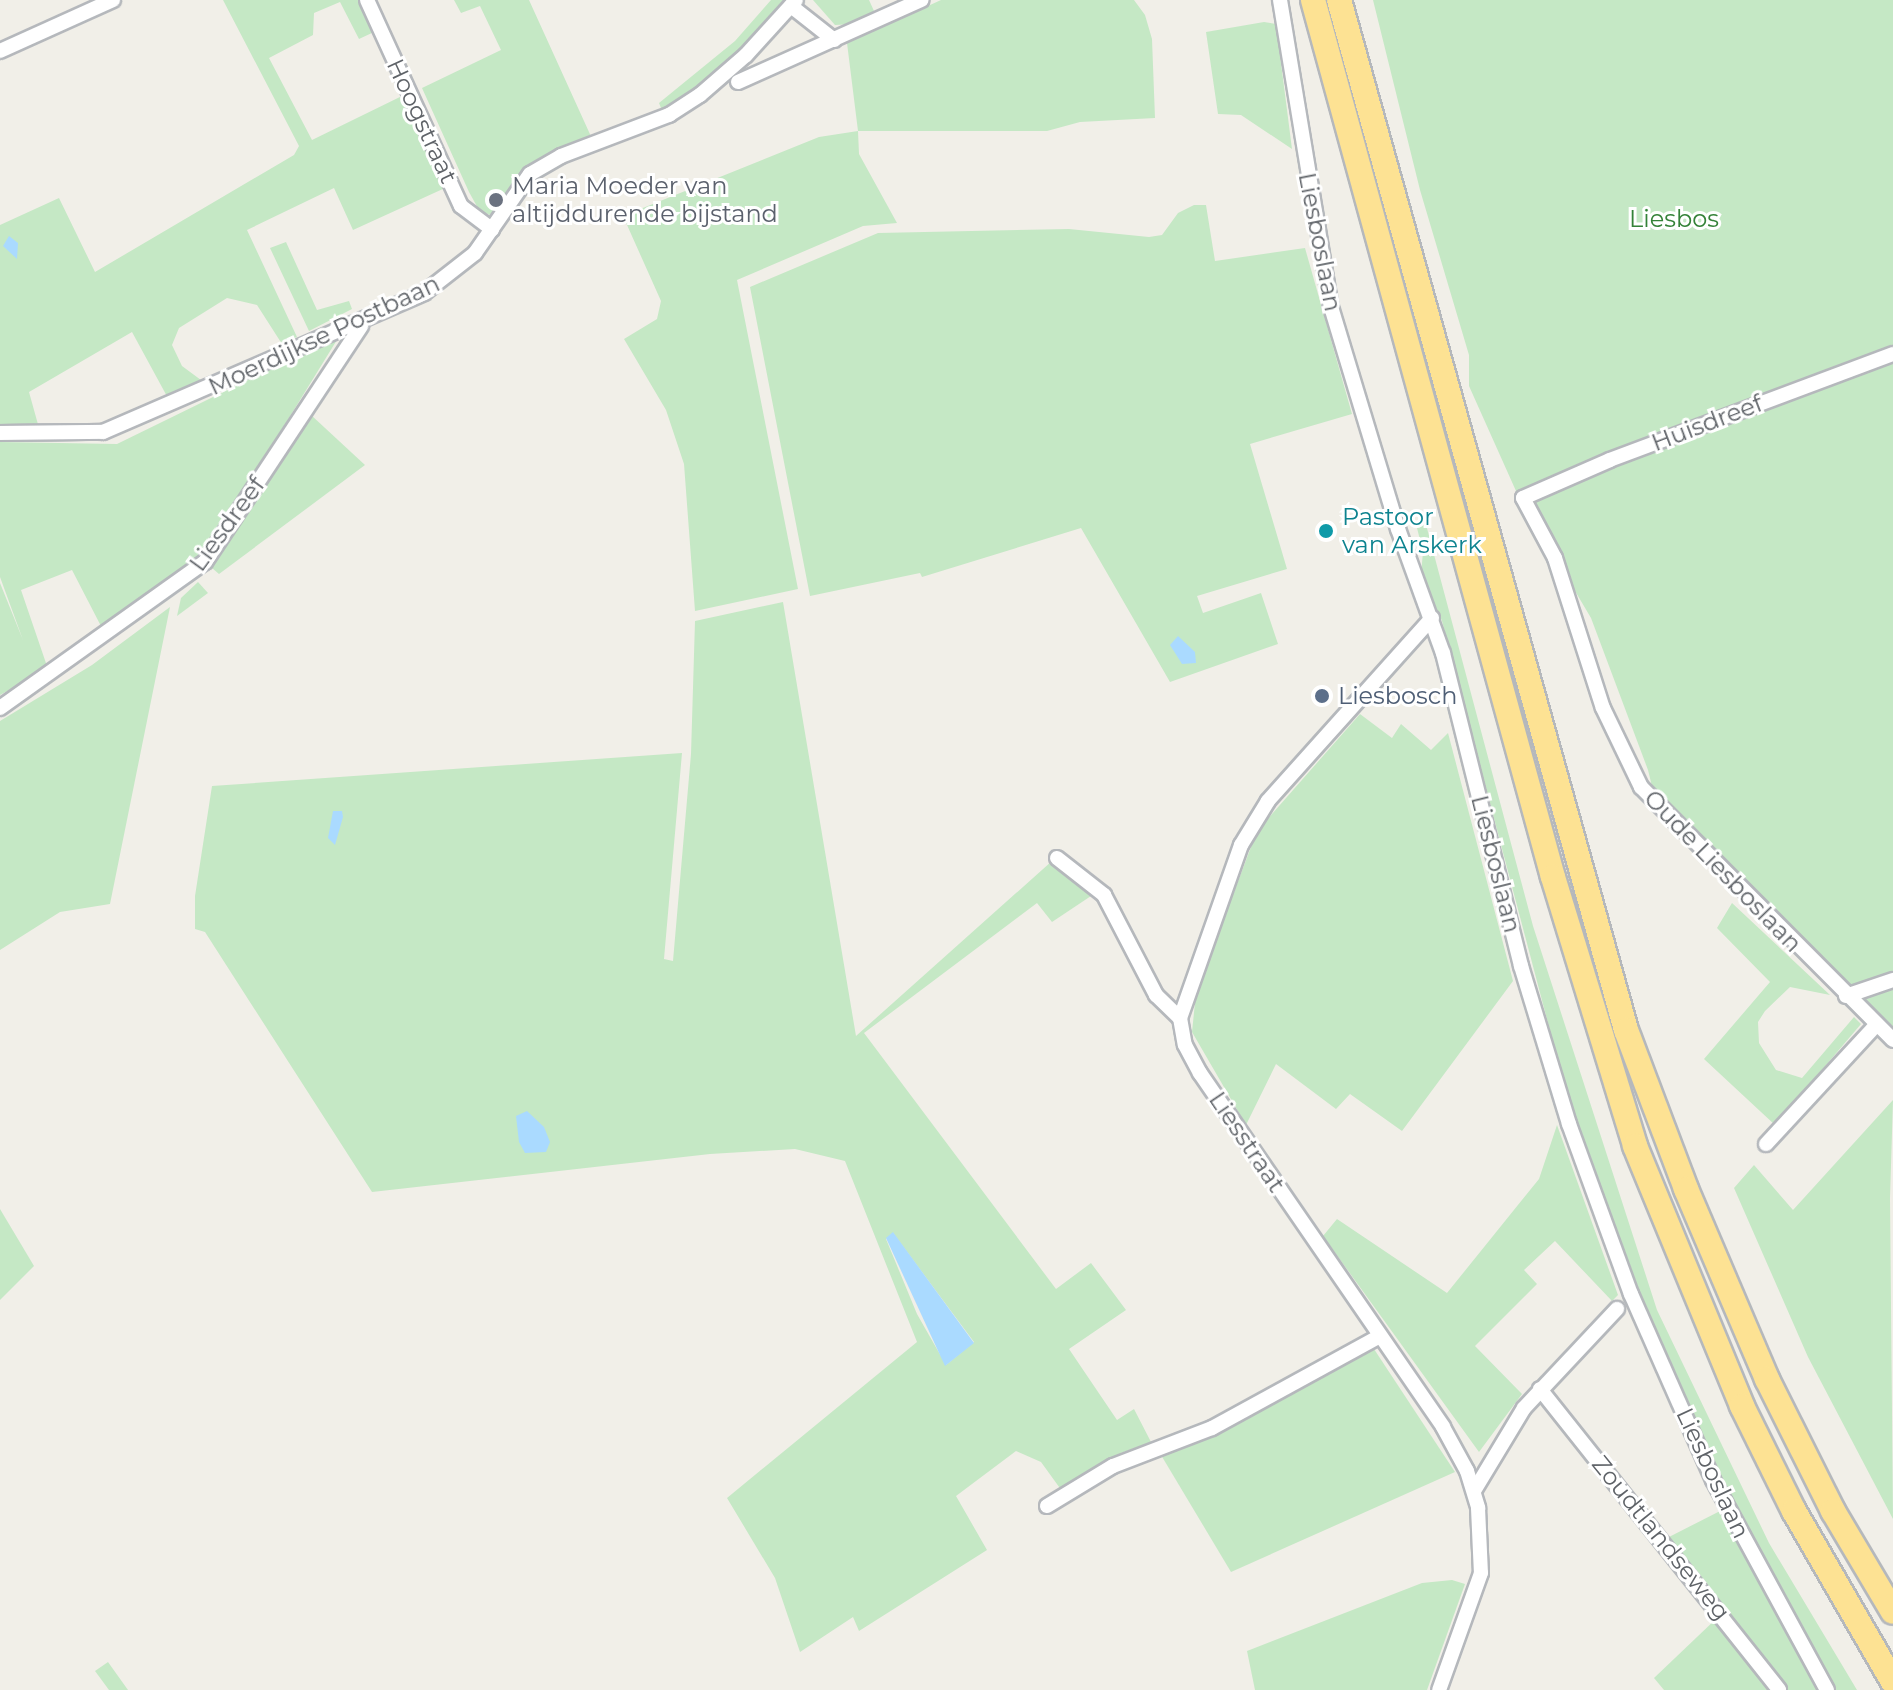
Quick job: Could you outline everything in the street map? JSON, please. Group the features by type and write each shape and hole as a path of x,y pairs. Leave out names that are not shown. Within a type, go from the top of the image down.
{"highway":[{"path":"1313,0 1553,877 1635,1146 1742,1406 1794,1511 1893,1682"},
{"path":"1339,0 1626,1030 1686,1189 1767,1379 1833,1511 1893,1612"}],"street":[{"path":"0,51 113,0"},
{"name":"Hoogstraat","path":"367,0 461,206 492,229"},
{"path":"738,82 921,0"},
{"name":"Liesboslaan","path":"1280,0 1331,307 1398,529 1432,618 1521,966 1569,1124 1631,1294 1713,1480 1827,1690"},
{"name":"Moerdijkse Postbaan","path":"0,433 103,432 367,320 444,280 492,229 530,174 690,102 746,55 793,3 834,40"},
{"name":"Liesdreef","path":"0,708 205,562 353,334 367,320"},
{"name":"Huisdreef","path":"1523,498 1893,354"},
{"name":"Oude Liesboslaan","path":"1523,498 1555,558 1603,708 1641,787 1893,1040"},
{"path":"1057,858 1104,895 1156,995 1180,1018 1241,845 1268,801 1432,618"},
{"path":"1846,996 1893,980"},
{"name":"Liesstraat","path":"1180,1018 1185,1045 1200,1073 1459,1454 1474,1491 1483,1543 1481,1573 1439,1690"},
{"path":"1766,1144 1877,1024"},
{"path":"1474,1491 1493,1455 1540,1389 1617,1309"},
{"path":"1047,1506 1113,1466 1212,1428 1378,1337"},
{"name":"Zoudtlandseweg","path":"1540,1389 1779,1690"},
{"path":"1459,1454 1483,1461 1493,1455"}],"green space":[{"path":"223,0 359,0 374,32 359,39 340,2 314,13 313,35 269,58 312,140 404,95 445,188 353,230 334,188 247,230 297,337 282,344 257,305 227,298 179,328 172,345 182,366 205,383 169,400 132,332 29,392 39,428 0,426 0,225 59,198 95,272 294,155 299,146"},
{"path":"454,0 529,0 594,143 514,184 490,215 479,210 469,192 422,88 501,50 480,6 461,13"},
{"path":"771,0 789,0 735,59 663,113 659,103 735,41"},
{"path":"813,0 869,0 874,11 853,24 835,25"},
{"path":"941,0 1134,0 1145,15 1152,39 1155,118 1080,122 1047,131 858,131 847,43"},
{"name":"Liesbos","path":"1373,0 1893,0 1893,1034 1660,819 1648,770 1591,618 1516,491 1469,386 1469,355 1420,190"},
{"path":"1264,22 1276,24 1292,149 1241,115 1218,114 1206,32"},
{"path":"858,131 859,154 897,223 863,226 737,280 798,589 695,611 684,464 666,410 624,339 657,319 661,301 623,216 819,137"},
{"path":"1194,205 1206,205 1215,261 1305,248 1352,414 1250,444 1287,569 1197,596 1203,613 1261,593 1278,644 1170,682 1081,528 922,577 920,573 810,596 750,287 878,233 1069,229 1149,237 1162,235 1178,213"},
{"path":"286,242 317,310 349,301 352,309 309,331 270,248"},
{"path":"340,335 212,543 192,563 103,630 72,570 21,590 48,669 0,695 0,583 23,640 0,577 0,442 117,444"},
{"path":"311,415 365,465 219,574 212,568"},
{"path":"1424,517 1533,926 1657,1310 1769,1543 1857,1690 1834,1690 1742,1522 1654,1330 1568,1099 1442,621 1421,574 1423,552 1417,528"},
{"path":"198,582 208,593 177,616 181,598"},
{"path":"783,602 856,1036 1052,861 1094,894 1052,922 1037,903 864,1033 1056,1289 1091,1263 1126,1310 1069,1349 1117,1420 1134,1409 1151,1442 1121,1453 1062,1491 1041,1462 1016,1451 956,1496 987,1550 859,1631 853,1617 800,1652 775,1578 727,1498 917,1342 845,1161 795,1149 710,1154 372,1192 205,932 195,929 195,896 212,786 682,753 664,959 673,961 691,754 695,621","holes":["893,1233 974,1342 946,1365 917,1314 886,1239"]},
{"path":"170,607 110,904 60,912 0,950 0,721 92,665"},
{"path":"1360,714 1392,738 1401,724 1431,750 1448,733 1513,981 1402,1131 1350,1094 1336,1109 1276,1064 1246,1125 1192,1032 1196,993 1257,831"},
{"path":"1732,903 1830,995 1790,987 1765,1011 1758,1022 1759,1043 1776,1070 1802,1078 1854,1017 1861,1024 1775,1125 1704,1059 1770,982 1717,928"},
{"path":"1893,1100 1890,1198 1893,1519 1808,1357 1734,1188 1754,1165 1793,1210"},
{"path":"1557,1125 1618,1295 1612,1301 1555,1241 1524,1270 1537,1284 1475,1346 1522,1394 1479,1452 1323,1236 1337,1219 1447,1293 1539,1179"},
{"path":"0,1209 34,1266 0,1300"},
{"path":"1372,1346 1455,1472 1231,1572 1158,1450"},
{"path":"1724,1509 1822,1690 1785,1690 1667,1538"},
{"path":"1452,1580 1465,1584 1427,1690 1255,1690 1247,1651 1422,1583"},
{"path":"1718,1617 1772,1690 1664,1690 1654,1678"},
{"path":"108,1662 128,1690 109,1690 95,1671"}],"water":[{"path":"9,236 18,243 17,259 3,246"},
{"path":"1178,636 1195,652 1196,663 1182,664 1170,645"},
{"path":"333,811 342,811 343,817 335,845 328,838"},
{"path":"527,1111 544,1127 550,1142 546,1152 525,1153 519,1142 516,1116"},
{"path":"893,1232 974,1343 945,1366 886,1238"}],"place":[{"name":"Maria Moeder van altijddurende bijstand","path":"496,200"},
{"name":"Pastoor van Arskerk","path":"1326,531"},
{"name":"Liesbosch","path":"1322,696"}]}
